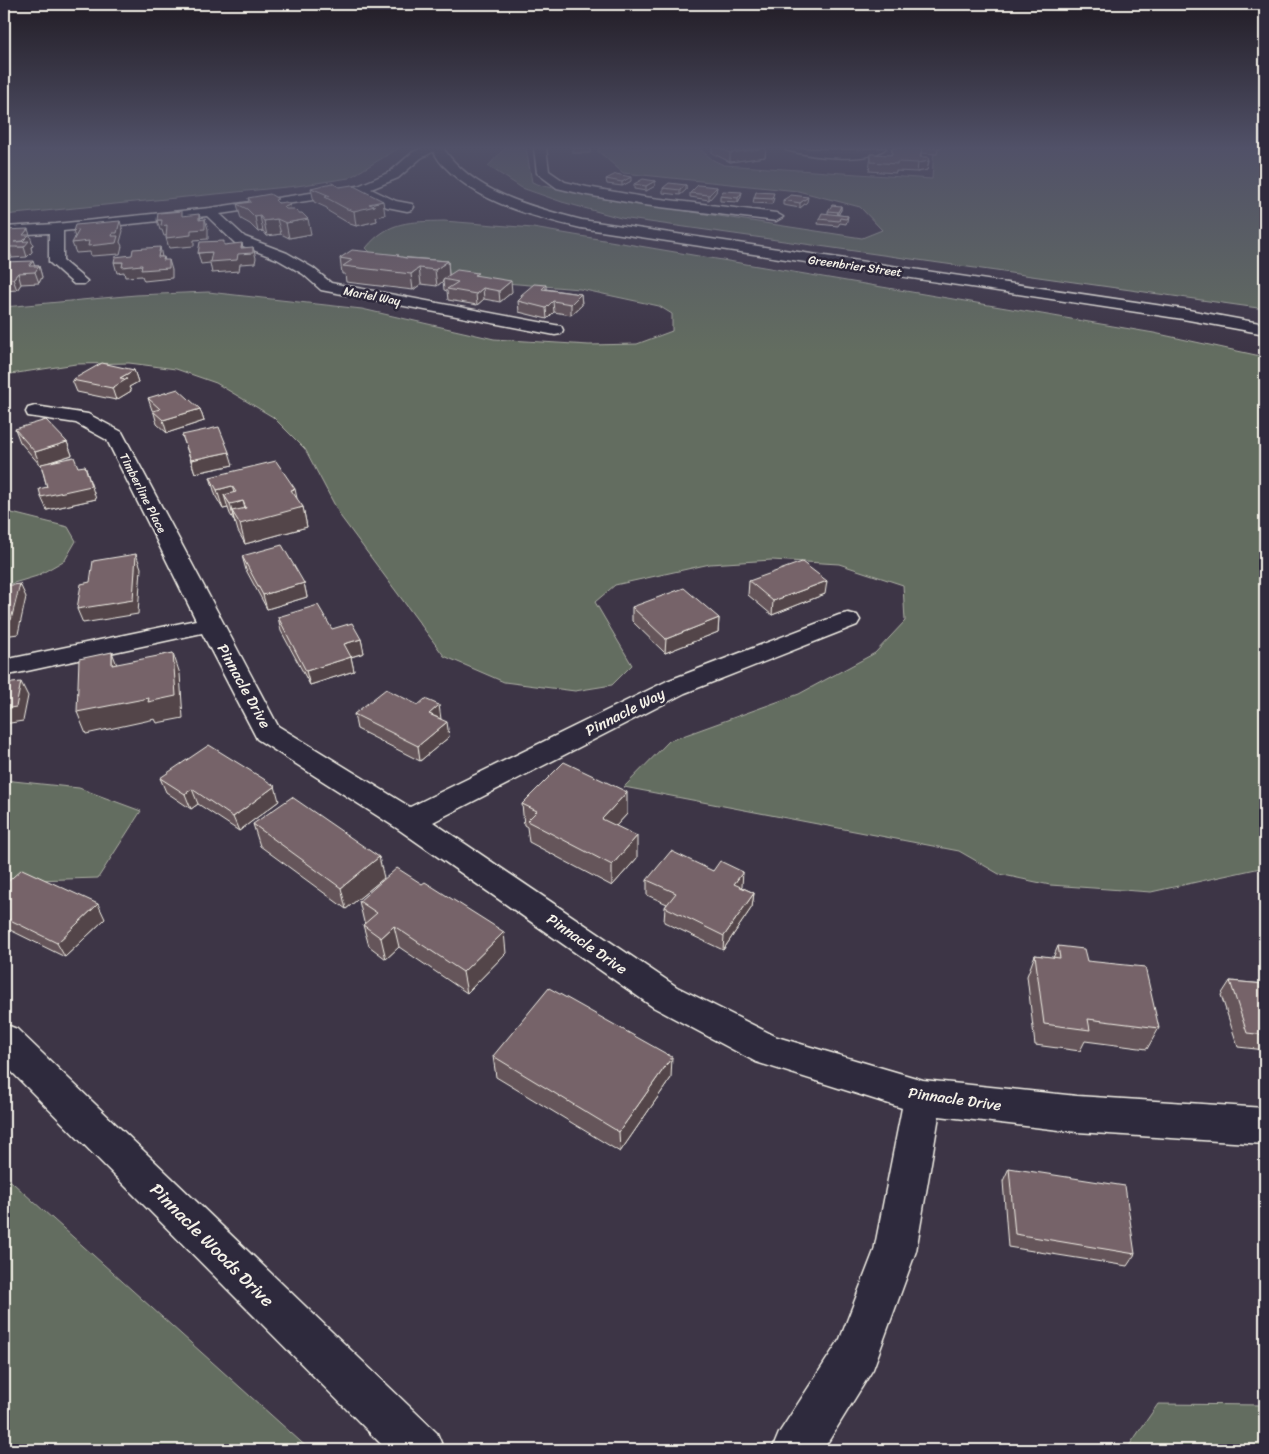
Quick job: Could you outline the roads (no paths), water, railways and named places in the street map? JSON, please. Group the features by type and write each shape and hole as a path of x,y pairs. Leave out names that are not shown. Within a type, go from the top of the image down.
{"street":[{"path":"4,231 56,228 173,216"},
{"name":"Mariel Way","path":"214,216 240,240 282,256 308,271 326,287 555,330"},
{"name":"Greenbrier Street","path":"550,216 581,224 1183,314 1265,329"},
{"name":"Greenbrier Street","path":"586,216 621,224 1176,305 1265,320"},
{"path":"767,216 776,217"},
{"path":"56,228 56,262 79,281"},
{"name":"Timberline Place","path":"36,412 81,418 115,436 210,624"},
{"name":"Pinnacle Way","path":"409,821 676,686 848,620"},
{"path":"4,668 210,624"},
{"name":"Pinnacle Drive","path":"210,624 267,732 409,821 665,998 769,1051 923,1097 1077,1114 1265,1126"},
{"name":"Pinnacle Woods Drive","path":"4,1040 420,1450"},
{"path":"796,1450 857,1353 895,1251 923,1097"}]}
